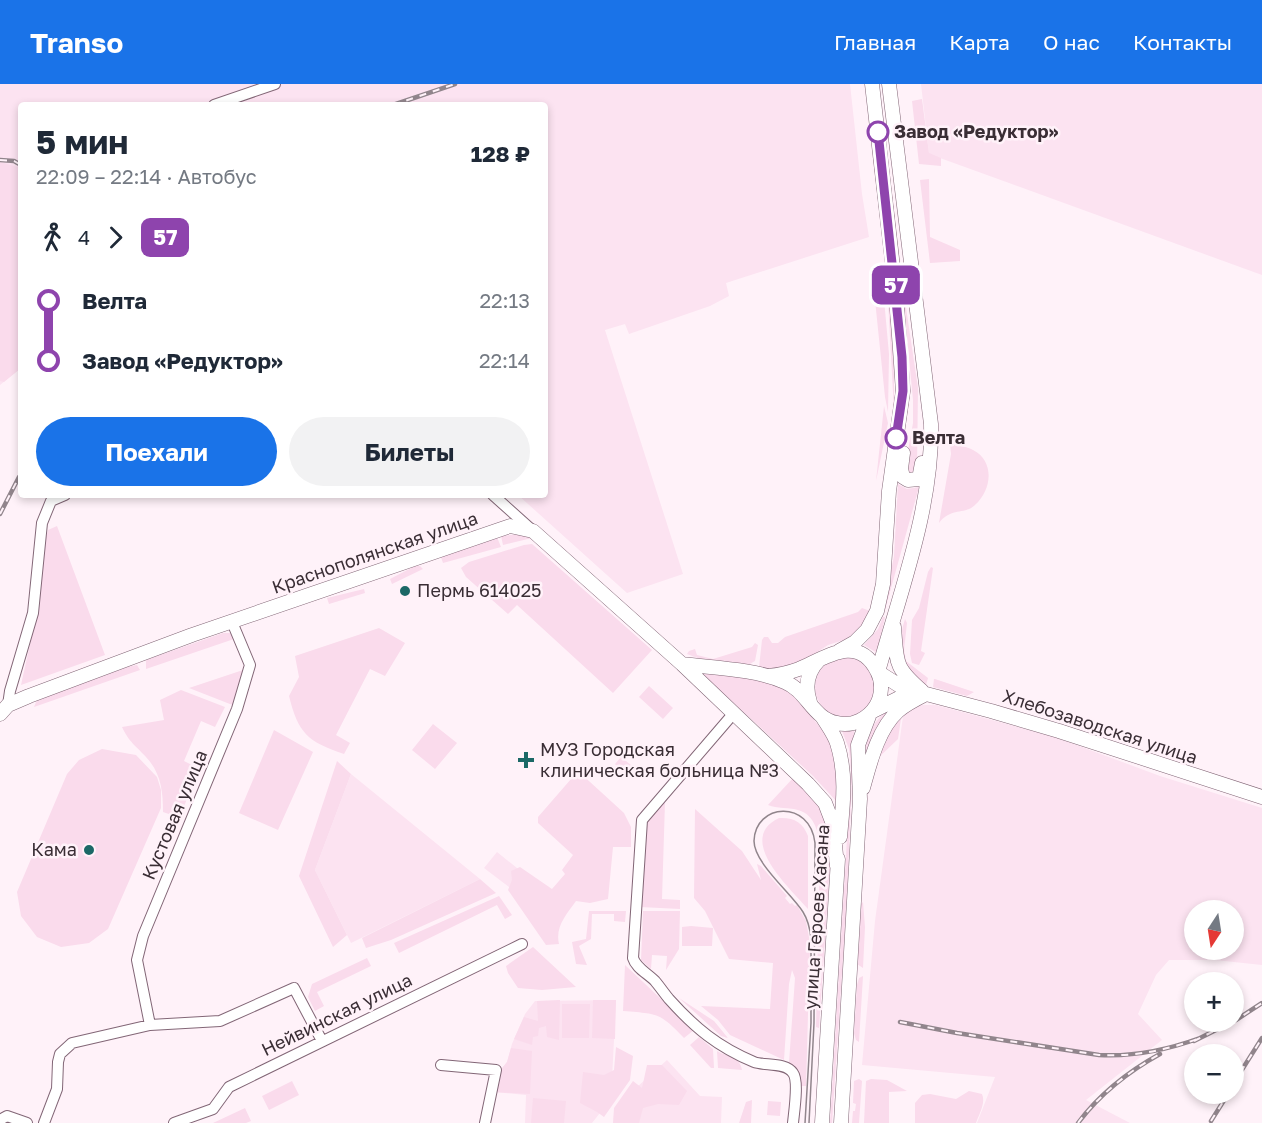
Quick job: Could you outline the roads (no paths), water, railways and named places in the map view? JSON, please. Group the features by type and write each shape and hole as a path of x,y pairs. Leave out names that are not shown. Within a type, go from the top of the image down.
{"main road":[{"path":"872,84 897,294 903,391 907,416 901,469 903,477 908,480 918,479 921,474 927,394"},
{"path":"871,713 881,692 878,672 928,486 931,438 889,84"},
{"path":"768,676 790,672 855,642 867,630 877,611 882,584 890,483 903,391"},
{"path":"512,520 533,531 682,664 808,784 825,803 833,824 837,866"},
{"name":"Краснополянская улица","path":"4,710 232,622 512,520"},
{"path":"894,615 896,660 905,676 926,694"},
{"path":"839,651 859,653 870,661 878,672"},
{"path":"810,702 807,682 811,669 820,659"},
{"path":"682,664 768,676 787,682 810,702 823,718 843,724 856,722 899,698 926,694"},
{"name":"Хлебозаводская улица","path":"878,672 900,686 1059,731 1262,797"},
{"path":"860,800 872,758 890,721 906,705 926,694"},
{"name":"улица Героев Хасана","path":"841,1123 860,800 858,745 871,713"},
{"name":"улица Героев Хасана","path":"822,1123 837,866 844,799 843,768 837,741 823,718"}],"street":[{"path":"223,102 275,84"},
{"path":"4,710 33,613 42,523 51,501 58,498"},
{"path":"495,498 512,520"},
{"name":"Кустовая улица","path":"150,1025 137,960 143,936 237,709 250,665 232,622"},
{"path":"733,714 642,820 633,958 638,966 707,1037 756,1063 785,1067 793,1073 795,1088 793,1123"},
{"name":"Нейвинская улица","path":"174,1123 213,1109 229,1087 522,944"},
{"path":"44,1123 57,1089 60,1054 72,1043 150,1025 220,1021 294,988 322,1041"},
{"path":"441,1065 496,1070 485,1123"},
{"path":"0,1120 7,1116 27,1123"}],"tram line":[{"path":"805,1123 811,1023 810,931 803,912 760,859 754,841 757,828 763,819 772,813 783,811 794,813 804,819 811,829 815,843 814,1023 809,1123"}],"railway":[{"path":"402,102 455,84"},
{"path":"0,160 18,163"},
{"path":"0,514 18,479"},
{"path":"1194,1041 1236,1020 1262,1003"},
{"path":"900,1022 1099,1055 1151,1052 1200,1038"},
{"path":"1244,1067 1262,1038"},
{"path":"1078,1123 1115,1084 1160,1054"},
{"path":"1211,1121 1222,1104"}],"place":[{"name":"Завод «Редуктор»","path":"878,132"},
{"name":"Велта","path":"896,438"},
{"name":"Пермь 614025","path":"405,591"},
{"name":"МУЗ Городская клиническая больница №3","path":"526,760"},
{"name":"Кама","path":"89,850"}]}
